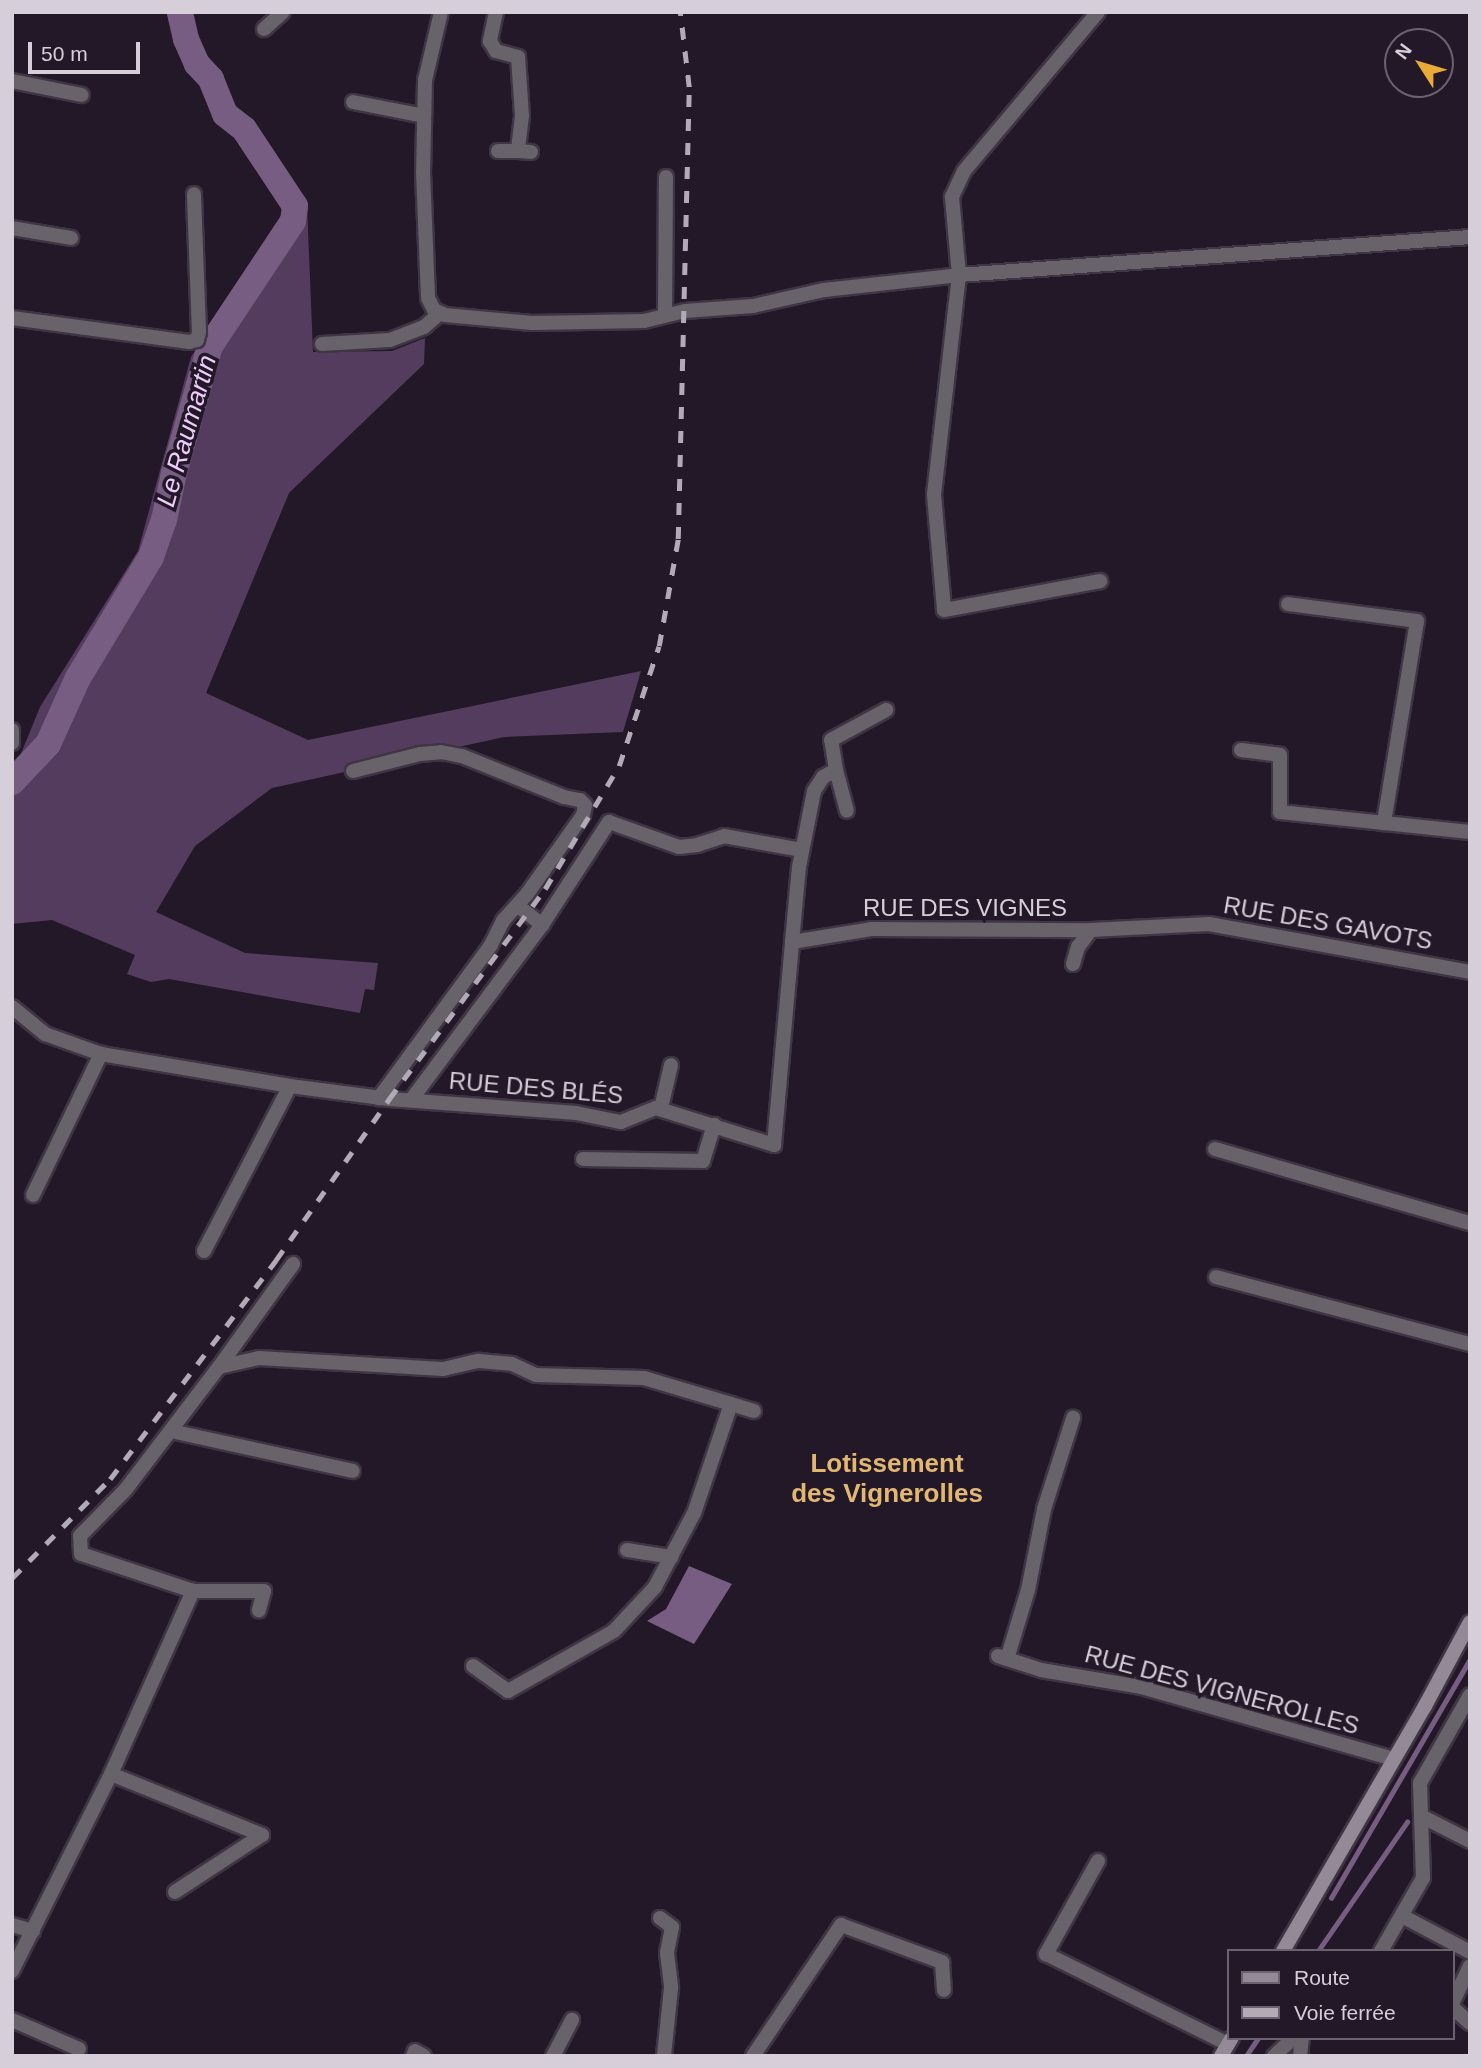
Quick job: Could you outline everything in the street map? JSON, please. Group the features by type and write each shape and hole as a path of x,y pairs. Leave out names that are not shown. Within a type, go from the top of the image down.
{"main road":[{"path":"1284,1949 1470,1622"}],"street":[{"path":"264,29 283,12"},
{"path":"441,12 425,80 423,172 428,298 440,313 532,323 645,321 665,315 753,306 824,290 959,275 1470,237"},
{"path":"496,12 492,47 496,51 514,54 519,62 525,152 498,151"},
{"path":"1098,12 964,172 952,197 959,275 934,495 944,610 1100,581"},
{"path":"12,81 82,95"},
{"path":"353,102 424,116"},
{"path":"665,315 666,177"},
{"path":"12,318 189,342 197,340 200,332 194,194"},
{"path":"12,229 71,239"},
{"path":"322,344 390,340 425,327 440,313"},
{"path":"1288,604 1417,621 1384,823"},
{"path":"846,811 830,744 833,736 887,710"},
{"path":"12,730 12,743"},
{"path":"1241,750 1280,755 1280,812 1470,832"},
{"path":"353,771 420,754 441,752 462,756 583,802 583,815 518,906 503,921 469,975 379,1098"},
{"path":"671,1065 661,1108 774,1145 803,850 818,783 836,770"},
{"name":"RUE DES BLÉS","path":"411,1100 542,925 609,822 680,847 724,836 803,850"},
{"path":"518,906 542,925"},
{"name":"RUE DES GAVOTS","path":"1177,926 1209,924 1470,972"},
{"name":"RUE DES VIGNES","path":"792,942 871,929 1090,930 1177,926"},
{"name":"RUE DES VIGNES","path":"1073,964 1078,947 1090,930"},
{"name":"RUE DES BLÉS","path":"12,1007 45,1034 101,1054 290,1086 379,1098 576,1113 621,1122 651,1108 661,1108"},
{"path":"33,1195 101,1054"},
{"path":"204,1251 290,1086"},
{"path":"583,1159 704,1161 714,1125"},
{"path":"1214,1149 1470,1223"},
{"path":"259,1610 264,1591 193,1591 81,1554 80,1536 123,1493 293,1264"},
{"path":"1216,1277 1470,1344"},
{"path":"219,1367 258,1359 443,1369 490,1362 512,1364 536,1375 644,1378 754,1411"},
{"path":"474,1666 508,1691 614,1631 655,1587 694,1513 732,1404"},
{"name":"RUE DES VIGNEROLLES","path":"1073,1418 1044,1509 1028,1590 1002,1658 1041,1670 1141,1688 1394,1759"},
{"path":"171,1431 353,1471"},
{"path":"627,1550 671,1557"},
{"path":"12,1971 111,1774 193,1591"},
{"path":"1382,1949 1423,1878 1420,1783 1470,1695"},
{"path":"111,1774 262,1835 175,1892"},
{"path":"1421,1816 1470,1841"},
{"path":"1098,1861 1046,1954 1227,2046"},
{"path":"1402,1916 1470,1952"},
{"path":"660,1917 672,1927 667,1953 671,1988 664,2056"},
{"path":"12,1925 33,1931"},
{"path":"753,2056 841,1926 942,1962 944,1990"},
{"path":"1454,2002 1470,1966"},
{"path":"1454,2008 1470,2023"},
{"path":"553,2056 572,2020"},
{"path":"12,2021 79,2049"},
{"path":"1274,2056 1291,2040"},
{"path":"413,2056 415,2051 424,2056"}],"shaded area":[{"path":"307,205 313,352 392,351 425,338 424,364 289,493 206,693 308,740 641,671 623,732 504,737 272,788 195,846 156,912 245,953 378,963 374,990 365,989 360,1013 169,979 151,982 127,974 135,955 52,920 12,924 12,766 18,761 40,707 138,551 191,357 287,208"},
{"path":"689,1566 732,1584 694,1644 647,1621 666,1609"}],"waterway":[{"name":"Le Raumartin","path":"12,782 48,744 78,678 151,557 164,520 174,473 210,346 293,221 295,206 244,129 225,114 211,79 197,64 186,39 180,12"},
{"path":"1331,1898 1469,1661"},
{"path":"1319,1949 1407,1822"},
{"path":"1246,2056 1257,2040"}],"railway":[{"path":"12,1578 110,1479 276,1260 389,1099 545,889 619,766 659,646 678,539 689,87 680,12"}],"district":[{"name":"Lotissement des Vignerolles","path":"887,1479"}]}
